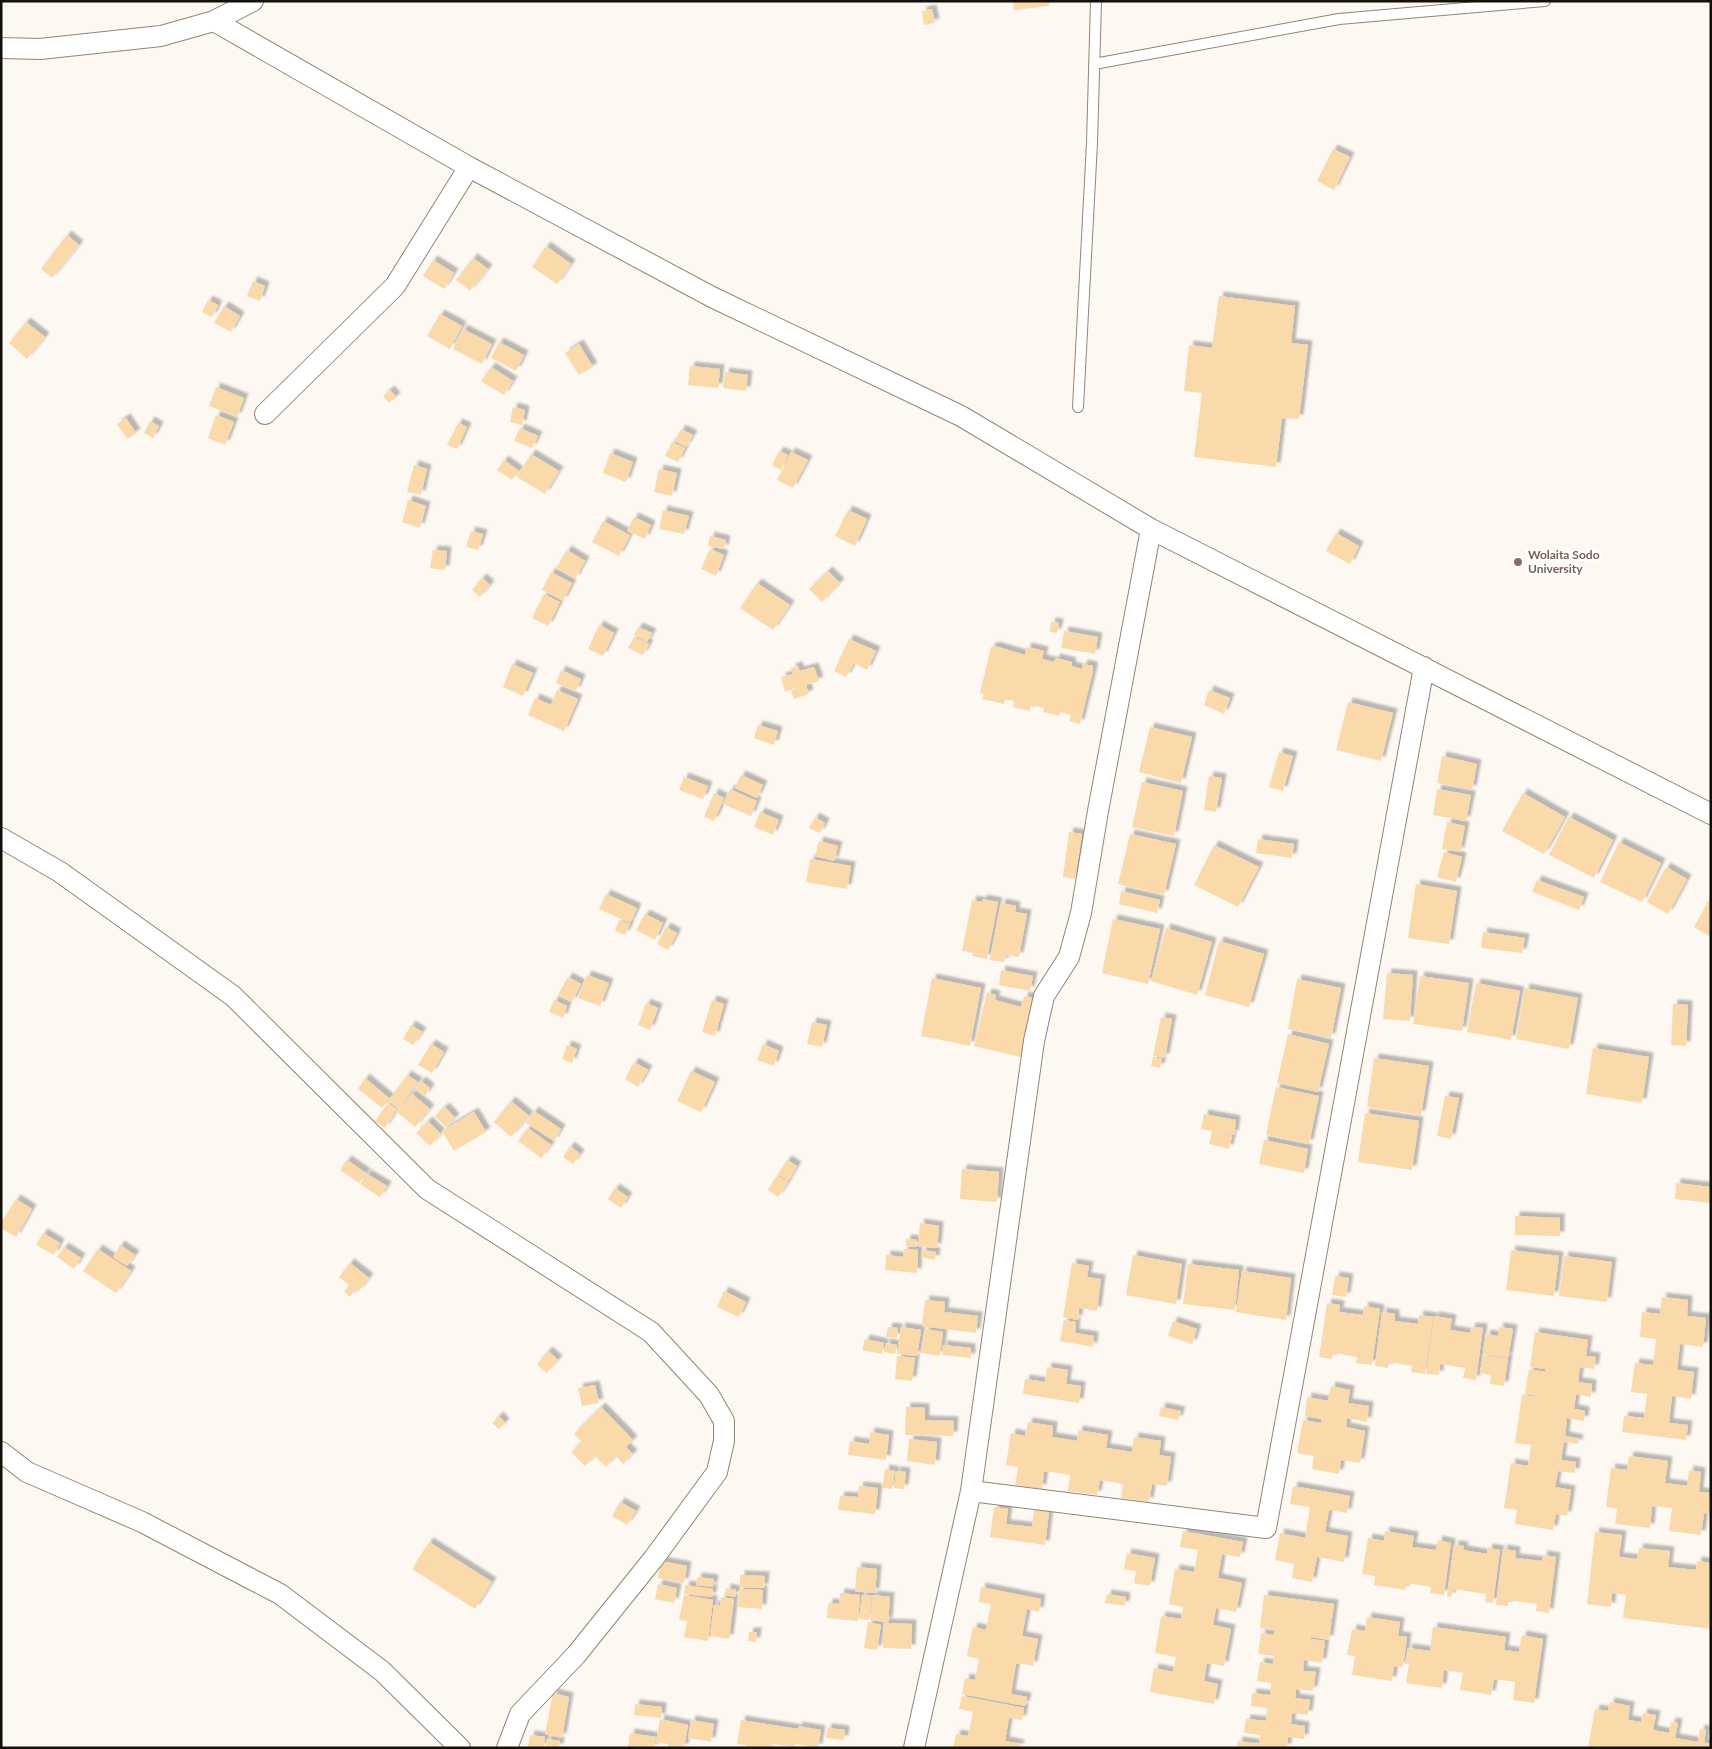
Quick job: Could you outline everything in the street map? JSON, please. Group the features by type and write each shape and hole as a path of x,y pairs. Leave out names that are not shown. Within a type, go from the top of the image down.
{"street":[{"path":"1,48 40,49 161,36 214,21 253,1"},
{"path":"214,21 469,167 712,297 961,416 1151,529 1711,814"},
{"path":"265,414 395,286 469,167"},
{"path":"914,1748 970,1491 1034,1041 1044,996 1069,957 1081,913 1098,811 1151,529"},
{"path":"970,1491 1266,1528 1424,667"},
{"path":"1,838 60,872 233,996 427,1189 651,1332 709,1395 724,1421 724,1440 717,1472 654,1558 576,1655 520,1714 507,1748"},
{"path":"1,1452 27,1472 142,1522 280,1594 382,1671 460,1748"}],"lane":[{"path":"1078,408 1092,143 1096,1"},
{"path":"1094,64 1339,19 1545,1"}],"building":[{"path":"1013,1 1049,1 1049,6 1014,10"},
{"path":"932,9 935,23 924,25 922,11"},
{"path":"1333,149 1350,157 1334,190 1317,181"},
{"path":"67,235 79,245 52,278 41,269"},
{"path":"546,246 571,264 557,284 532,267"},
{"path":"473,258 488,269 470,291 456,280"},
{"path":"433,260 454,273 444,289 423,276"},
{"path":"253,281 265,286 260,301 247,296"},
{"path":"1219,296 1295,306 1291,343 1308,345 1299,419 1282,418 1276,467 1194,457 1202,393 1184,391 1189,345 1212,348"},
{"path":"208,300 218,305 212,317 202,312"},
{"path":"224,306 240,316 231,332 214,323"},
{"path":"440,314 462,326 450,349 427,336"},
{"path":"26,322 45,337 27,359 9,343"},
{"path":"463,329 492,344 482,364 453,349"},
{"path":"499,342 524,355 516,371 491,358"},
{"path":"579,344 593,367 579,375 565,353"},
{"path":"690,366 720,369 718,388 688,385"},
{"path":"491,367 513,381 504,395 481,381"},
{"path":"725,372 748,375 746,391 723,388"},
{"path":"216,387 244,398 237,417 209,406"},
{"path":"390,390 396,397 389,403 383,396"},
{"path":"513,407 525,410 522,425 510,422"},
{"path":"216,415 234,422 225,445 208,438"},
{"path":"126,418 136,433 127,439 117,424"},
{"path":"150,421 159,426 153,438 144,433"},
{"path":"458,423 467,427 457,449 447,445"},
{"path":"520,428 538,436 532,448 514,441"},
{"path":"681,429 693,435 686,447 675,441"},
{"path":"672,442 685,448 678,462 665,456"},
{"path":"779,451 788,455 781,470 772,465"},
{"path":"791,452 808,460 793,488 777,480"},
{"path":"610,453 633,462 626,482 603,473"},
{"path":"531,454 559,471 545,494 517,477"},
{"path":"504,460 519,471 512,480 497,470"},
{"path":"414,465 427,469 421,495 407,492"},
{"path":"659,469 677,473 672,496 654,492"},
{"path":"408,500 426,506 420,528 402,522"},
{"path":"663,510 689,516 684,534 659,529"},
{"path":"848,510 867,519 855,546 835,536"},
{"path":"634,517 651,525 645,539 627,531"},
{"path":"603,521 630,535 619,556 592,542"},
{"path":"471,531 483,534 478,550 466,547"},
{"path":"1336,533 1359,546 1350,564 1326,551"},
{"path":"710,536 726,540 724,549 708,546"},
{"path":"710,549 724,555 716,576 701,569"},
{"path":"433,550 447,551 445,570 430,568"},
{"path":"567,550 585,561 575,579 556,568"},
{"path":"828,571 840,583 822,602 809,589"},
{"path":"551,572 572,583 563,601 542,590"},
{"path":"482,578 490,585 480,597 472,590"},
{"path":"757,583 790,605 773,630 740,608"},
{"path":"544,594 560,602 548,626 532,618"},
{"path":"1051,622 1059,623 1057,633 1050,632"},
{"path":"599,625 614,633 603,656 588,649"},
{"path":"638,627 652,633 647,642 634,635"},
{"path":"1064,631 1098,637 1095,654 1061,648"},
{"path":"634,637 649,644 643,655 628,648"},
{"path":"849,639 876,651 867,670 854,663 846,677 834,671"},
{"path":"995,646 1025,655 1027,647 1044,651 1042,659 1054,662 1056,658 1072,662 1071,666 1082,669 1083,664 1093,666 1080,724 1069,721 1071,715 1060,712 1059,716 1043,712 1044,708 1031,705 1030,711 1013,707 1014,701 1005,699 1004,704 982,699 984,694 980,693 991,647"},
{"path":"512,664 533,673 523,696 503,687"},
{"path":"798,666 800,671 814,667 819,681 806,685 809,694 794,699 791,691 803,686 785,692 781,677 793,674 791,668"},
{"path":"561,670 581,679 576,691 556,683"},
{"path":"557,690 578,699 564,731 528,715 535,698 551,705"},
{"path":"1209,690 1230,698 1224,714 1204,705"},
{"path":"1348,702 1393,713 1381,761 1336,750"},
{"path":"758,725 778,731 774,745 754,738"},
{"path":"1150,727 1192,737 1181,783 1139,772"},
{"path":"1279,752 1293,756 1283,791 1269,787"},
{"path":"1442,756 1477,764 1472,790 1437,783"},
{"path":"741,775 763,785 757,798 735,788"},
{"path":"1209,776 1222,778 1216,812 1204,810"},
{"path":"684,777 708,786 703,799 679,790"},
{"path":"1142,782 1183,791 1174,836 1132,827"},
{"path":"730,789 757,801 751,816 723,804"},
{"path":"1437,789 1471,795 1466,821 1433,815"},
{"path":"714,793 724,798 714,821 704,817"},
{"path":"1523,793 1565,817 1544,854 1502,831"},
{"path":"760,812 779,820 773,835 754,827"},
{"path":"815,817 825,823 820,833 809,828"},
{"path":"1569,817 1613,840 1594,878 1549,855"},
{"path":"1447,822 1465,826 1460,852 1442,849"},
{"path":"1069,832 1082,834 1075,879 1063,877"},
{"path":"1130,834 1176,844 1164,895 1118,884"},
{"path":"1258,839 1294,844 1292,858 1256,853"},
{"path":"819,841 838,846 834,861 815,856"},
{"path":"1619,842 1661,863 1642,902 1600,882"},
{"path":"1214,845 1259,867 1238,907 1194,885"},
{"path":"1444,852 1462,857 1456,882 1437,877"},
{"path":"810,859 851,866 847,889 806,882"},
{"path":"1666,867 1687,879 1668,914 1647,902"},
{"path":"1537,880 1584,897 1579,910 1532,892"},
{"path":"1416,884 1457,891 1449,944 1408,938"},
{"path":"1121,891 1160,900 1157,913 1119,904"},
{"path":"606,894 637,908 630,923 599,909"},
{"path":"1711,896 1711,937 1694,927"},
{"path":"983,899 998,902 987,959 972,956 973,953 962,951 972,900 982,902"},
{"path":"1001,903 1016,906 1015,912 1027,914 1019,957 1006,955 1004,962 990,960"},
{"path":"645,914 663,923 655,940 636,930"},
{"path":"1113,919 1160,929 1148,984 1102,973"},
{"path":"619,920 630,924 625,935 615,931"},
{"path":"666,927 677,933 668,950 657,944"},
{"path":"1166,928 1212,942 1197,995 1151,981"},
{"path":"1483,932 1525,938 1522,953 1481,948"},
{"path":"1219,941 1264,954 1249,1007 1205,995"},
{"path":"1001,970 1033,976 1030,991 999,985"},
{"path":"1387,973 1413,975 1410,1021 1383,1019"},
{"path":"587,975 609,983 600,1006 578,998"},
{"path":"1420,976 1469,983 1462,1031 1413,1024"},
{"path":"568,977 581,984 572,1002 558,995"},
{"path":"932,978 981,988 970,1046 921,1036"},
{"path":"1297,979 1341,988 1331,1038 1288,1029"},
{"path":"1476,983 1520,991 1511,1040 1467,1032"},
{"path":"1525,988 1578,998 1569,1049 1516,1039"},
{"path":"987,993 996,995 995,1000 1021,1007 1024,996 1038,999 1024,1058 974,1046"},
{"path":"554,1000 567,1006 563,1018 549,1012"},
{"path":"712,1000 724,1004 715,1036 702,1032"},
{"path":"646,1003 658,1008 650,1030 638,1025"},
{"path":"1673,1004 1688,1005 1686,1046 1671,1045"},
{"path":"1161,1017 1172,1019 1165,1058 1153,1056"},
{"path":"812,1022 827,1025 822,1047 807,1044"},
{"path":"411,1025 422,1032 413,1045 403,1039"},
{"path":"1288,1034 1329,1044 1318,1092 1277,1083"},
{"path":"431,1044 444,1052 432,1073 418,1065"},
{"path":"763,1044 779,1051 774,1066 757,1060"},
{"path":"567,1045 577,1049 572,1063 562,1059"},
{"path":"1593,1048 1649,1057 1642,1103 1586,1094"},
{"path":"1153,1057 1162,1059 1160,1068 1151,1066"},
{"path":"1374,1058 1429,1066 1421,1115 1367,1107"},
{"path":"634,1062 648,1070 638,1087 625,1079"},
{"path":"691,1071 715,1082 701,1112 677,1101"},
{"path":"407,1075 418,1082 400,1107 412,1094 430,1109 415,1127 397,1112 399,1109 388,1101 382,1108 358,1089 365,1078 390,1099"},
{"path":"421,1081 430,1088 425,1096 415,1089"},
{"path":"1276,1087 1319,1096 1309,1144 1266,1135"},
{"path":"1445,1096 1459,1098 1451,1139 1437,1136"},
{"path":"511,1101 529,1116 511,1137 494,1122"},
{"path":"388,1103 397,1109 385,1128 375,1121"},
{"path":"445,1107 455,1118 446,1127 435,1116"},
{"path":"534,1111 561,1129 554,1141 526,1123"},
{"path":"474,1112 486,1132 454,1151 442,1131"},
{"path":"1365,1113 1419,1121 1412,1170 1358,1162"},
{"path":"1204,1114 1236,1120 1234,1135 1217,1132 1232,1136 1229,1149 1209,1144 1212,1131 1201,1129"},
{"path":"428,1121 441,1134 430,1146 416,1133"},
{"path":"528,1128 551,1145 541,1158 518,1141"},
{"path":"1264,1140 1308,1149 1304,1173 1259,1164"},
{"path":"570,1146 580,1154 573,1164 563,1157"},
{"path":"347,1160 366,1173 359,1183 340,1170"},
{"path":"787,1160 797,1166 788,1181 778,1174"},
{"path":"962,1169 999,1172 997,1202 960,1199"},
{"path":"367,1174 387,1186 380,1197 360,1184"},
{"path":"777,1175 788,1182 778,1197 768,1190"},
{"path":"1676,1183 1711,1187 1711,1203 1675,1199"},
{"path":"615,1188 628,1197 621,1208 608,1199"},
{"path":"16,1199 32,1209 16,1237 1,1228 1,1223"},
{"path":"1515,1216 1560,1218 1560,1236 1515,1235"},
{"path":"920,1223 939,1226 937,1248 918,1246"},
{"path":"43,1233 60,1243 54,1255 36,1245"},
{"path":"906,1239 917,1240 916,1247 906,1246"},
{"path":"120,1245 135,1255 127,1266 113,1257"},
{"path":"64,1247 81,1258 74,1269 57,1257"},
{"path":"98,1249 131,1271 116,1293 83,1271"},
{"path":"904,1249 918,1250 917,1273 885,1270 886,1255 903,1257"},
{"path":"922,1250 936,1252 935,1260 921,1257"},
{"path":"1511,1250 1559,1256 1554,1296 1506,1290"},
{"path":"1133,1255 1182,1264 1176,1304 1126,1295"},
{"path":"1564,1256 1612,1262 1607,1302 1559,1296"},
{"path":"350,1263 369,1278 358,1292 355,1289 350,1297 344,1292 349,1285 339,1277"},
{"path":"1072,1263 1089,1266 1087,1277 1101,1279 1097,1311 1079,1308 1078,1320 1063,1317"},
{"path":"1188,1264 1239,1270 1235,1310 1183,1304"},
{"path":"1242,1271 1291,1278 1286,1320 1236,1312"},
{"path":"1335,1276 1349,1278 1346,1297 1332,1295"},
{"path":"724,1291 746,1302 739,1317 717,1307"},
{"path":"1662,1297 1688,1300 1687,1316 1706,1318 1703,1347 1680,1344 1677,1370 1694,1372 1691,1399 1672,1396 1669,1423 1688,1425 1686,1440 1622,1432 1624,1416 1644,1418 1647,1394 1631,1392 1635,1363 1653,1365 1656,1339 1640,1337 1642,1312 1660,1314"},
{"path":"925,1300 945,1302 944,1312 978,1316 976,1333 922,1326"},
{"path":"1327,1303 1340,1305 1339,1312 1363,1315 1364,1306 1380,1309 1372,1365 1356,1363 1357,1357 1333,1353 1332,1359 1319,1357"},
{"path":"1382,1312 1395,1314 1395,1321 1418,1324 1419,1315 1433,1317 1425,1374 1411,1372 1412,1366 1389,1362 1388,1368 1375,1366"},
{"path":"1434,1316 1452,1319 1450,1330 1470,1333 1471,1327 1483,1328 1476,1380 1463,1378 1465,1368 1440,1364 1439,1375 1426,1374"},
{"path":"1064,1320 1076,1322 1075,1333 1094,1336 1093,1347 1060,1341"},
{"path":"1173,1321 1197,1329 1192,1344 1168,1336"},
{"path":"888,1327 898,1328 897,1338 886,1337"},
{"path":"901,1327 921,1330 917,1356 897,1354"},
{"path":"1499,1327 1513,1329 1508,1358 1483,1354 1486,1334 1498,1336"},
{"path":"925,1329 943,1332 940,1356 921,1353"},
{"path":"1535,1332 1588,1340 1586,1356 1596,1357 1594,1369 1580,1367 1578,1382 1592,1384 1591,1397 1576,1394 1574,1409 1585,1411 1584,1421 1567,1418 1565,1436 1579,1439 1578,1444 1564,1442 1561,1460 1576,1462 1575,1473 1558,1471 1555,1487 1571,1490 1567,1516 1556,1514 1553,1530 1515,1524 1517,1510 1504,1508 1511,1463 1528,1466 1531,1445 1515,1443 1522,1395 1537,1397 1525,1394 1529,1369 1545,1372 1545,1369 1530,1367"},
{"path":"865,1339 884,1343 882,1354 862,1350"},
{"path":"886,1343 897,1345 895,1354 884,1352"},
{"path":"943,1345 971,1348 971,1358 942,1355"},
{"path":"548,1351 558,1360 546,1373 537,1364"},
{"path":"1483,1355 1508,1359 1504,1386 1490,1384 1491,1375 1480,1373"},
{"path":"897,1356 915,1358 912,1381 895,1379"},
{"path":"1047,1367 1068,1370 1066,1384 1081,1386 1079,1403 1023,1394 1025,1379 1045,1382"},
{"path":"595,1385 599,1403 582,1406 578,1388"},
{"path":"1331,1386 1350,1390 1348,1403 1369,1406 1367,1422 1347,1418 1346,1427 1365,1431 1360,1463 1341,1460 1339,1474 1312,1469 1314,1456 1297,1453 1303,1420 1321,1423 1322,1419 1305,1416 1307,1397 1328,1401"},
{"path":"601,1407 633,1440 626,1447 633,1454 623,1464 616,1456 606,1467 595,1456 585,1466 571,1452 582,1442 574,1434"},
{"path":"906,1407 925,1408 925,1420 954,1421 953,1436 905,1435"},
{"path":"1161,1407 1181,1411 1178,1420 1159,1416"},
{"path":"499,1416 505,1423 499,1429 492,1423"},
{"path":"1028,1422 1053,1426 1052,1437 1077,1441 1078,1430 1108,1435 1106,1448 1132,1452 1134,1437 1161,1441 1159,1455 1171,1457 1167,1486 1152,1484 1149,1502 1121,1498 1123,1484 1100,1480 1097,1495 1068,1491 1070,1475 1044,1471 1042,1489 1015,1485 1018,1467 1006,1465 1011,1433 1025,1436"},
{"path":"870,1432 889,1435 886,1460 848,1455 850,1441 869,1444"},
{"path":"909,1439 937,1442 935,1465 907,1461"},
{"path":"1629,1456 1668,1461 1665,1483 1687,1486 1689,1470 1701,1472 1699,1492 1711,1493 1711,1514 1704,1513 1701,1535 1669,1531 1672,1508 1652,1506 1650,1528 1615,1524 1617,1509 1606,1507 1611,1468 1627,1470"},
{"path":"885,1469 895,1471 892,1489 882,1488"},
{"path":"896,1471 906,1472 904,1489 894,1488"},
{"path":"859,1486 878,1488 875,1514 838,1510 840,1496 858,1497"},
{"path":"1293,1486 1350,1496 1347,1513 1329,1510 1325,1532 1348,1536 1344,1562 1317,1557 1312,1582 1292,1578 1294,1564 1275,1560 1280,1533 1305,1538 1310,1507 1290,1504"},
{"path":"620,1502 636,1511 627,1525 612,1516"},
{"path":"994,1507 1008,1509 1006,1524 1032,1527 1034,1510 1049,1512 1045,1545 990,1537"},
{"path":"1183,1531 1243,1542 1240,1557 1222,1554 1218,1578 1242,1583 1236,1612 1216,1608 1213,1625 1231,1629 1224,1666 1207,1663 1204,1681 1218,1684 1214,1704 1150,1692 1154,1668 1173,1672 1176,1657 1155,1653 1161,1616 1181,1619 1183,1607 1169,1604 1175,1569 1194,1572 1198,1550 1180,1547"},
{"path":"1385,1531 1414,1536 1412,1547 1436,1550 1438,1540 1451,1543 1444,1595 1430,1593 1431,1587 1407,1583 1405,1590 1374,1585 1375,1576 1362,1574 1368,1538 1384,1541"},
{"path":"1595,1532 1622,1535 1619,1557 1637,1559 1639,1548 1670,1551 1668,1567 1696,1570 1697,1561 1711,1563 1711,1629 1623,1618 1626,1595 1612,1593 1611,1607 1587,1604"},
{"path":"429,1542 492,1582 475,1609 412,1569"},
{"path":"1454,1545 1464,1546 1463,1550 1487,1554 1488,1548 1500,1550 1493,1603 1485,1602 1486,1594 1453,1589 1451,1597 1447,1596"},
{"path":"1503,1549 1516,1551 1515,1558 1542,1561 1543,1555 1556,1557 1549,1613 1536,1611 1537,1604 1508,1600 1508,1606 1496,1605"},
{"path":"1127,1553 1155,1558 1150,1586 1134,1583 1136,1571 1124,1569"},
{"path":"661,1561 687,1566 684,1583 658,1578"},
{"path":"857,1567 877,1569 875,1593 855,1591"},
{"path":"740,1575 765,1576 764,1588 740,1587"},
{"path":"697,1577 714,1579 713,1587 696,1585"},
{"path":"658,1584 677,1588 674,1603 655,1599"},
{"path":"685,1585 713,1589 712,1597 684,1594"},
{"path":"981,1587 1041,1599 1039,1612 1027,1609 1022,1636 1038,1639 1033,1666 1016,1663 1011,1694 1027,1697 1025,1706 962,1694 965,1678 975,1680 979,1659 967,1656 973,1627 986,1630 991,1604 979,1602"},
{"path":"726,1588 736,1590 735,1597 725,1595"},
{"path":"739,1589 763,1590 762,1609 738,1607"},
{"path":"840,1593 860,1595 858,1621 827,1618 828,1603 839,1604"},
{"path":"1107,1594 1126,1597 1125,1606 1105,1603"},
{"path":"684,1595 713,1600 708,1641 684,1637 687,1621 679,1620"},
{"path":"862,1595 872,1596 869,1620 859,1619"},
{"path":"873,1595 890,1597 888,1622 870,1620"},
{"path":"1264,1595 1334,1604 1329,1640 1311,1637 1311,1639 1325,1641 1322,1663 1304,1660 1303,1671 1316,1672 1313,1691 1296,1689 1295,1698 1310,1700 1308,1715 1292,1713 1291,1724 1305,1726 1304,1739 1288,1737 1287,1748 1237,1748 1238,1741 1259,1744 1260,1735 1244,1733 1246,1719 1266,1721 1267,1708 1251,1706 1252,1693 1270,1695 1271,1683 1257,1681 1260,1662 1273,1664 1274,1656 1258,1654 1261,1633 1274,1635 1275,1630 1260,1628"},
{"path":"721,1597 734,1599 729,1639 710,1636 714,1605 720,1606"},
{"path":"1367,1617 1400,1622 1398,1636 1407,1637 1403,1667 1394,1666 1392,1681 1352,1675 1355,1656 1347,1655 1352,1629 1365,1631"},
{"path":"868,1622 881,1625 877,1650 864,1648"},
{"path":"883,1623 912,1624 911,1649 883,1648"},
{"path":"1433,1627 1506,1637 1504,1650 1519,1652 1522,1635 1543,1639 1534,1703 1513,1700 1515,1682 1494,1679 1491,1695 1460,1690 1463,1673 1444,1670 1442,1688 1406,1683 1409,1664 1405,1664 1408,1648 1430,1651"},
{"path":"749,1632 757,1632 756,1642 748,1641"},
{"path":"553,1693 569,1697 562,1738 545,1734"},
{"path":"962,1696 1024,1708 1022,1720 1009,1718 1005,1741 1020,1744 1019,1748 953,1748 956,1734 968,1736 973,1712 959,1709"},
{"path":"1610,1702 1630,1706 1628,1720 1641,1722 1643,1713 1656,1715 1653,1730 1669,1733 1671,1722 1678,1723 1675,1738 1698,1742 1700,1729 1706,1730 1704,1743 1711,1745 1711,1748 1588,1748 1595,1709 1608,1711"},
{"path":"635,1704 662,1707 661,1718 634,1715"},
{"path":"660,1719 688,1725 684,1748 668,1748 668,1744 656,1742"},
{"path":"691,1720 714,1724 711,1742 688,1738"},
{"path":"741,1720 798,1729 798,1726 821,1730 818,1748 795,1744 794,1747 773,1744 772,1748 746,1748 746,1745 737,1744"},
{"path":"827,1728 845,1730 844,1740 826,1738"},
{"path":"630,1733 656,1737 654,1748 628,1748"},
{"path":"530,1735 545,1737 544,1748 528,1748"},
{"path":"547,1739 560,1741 559,1748 545,1748"}],"place":[{"name":"Wolaita Sodo University","path":"1518,562"}]}
